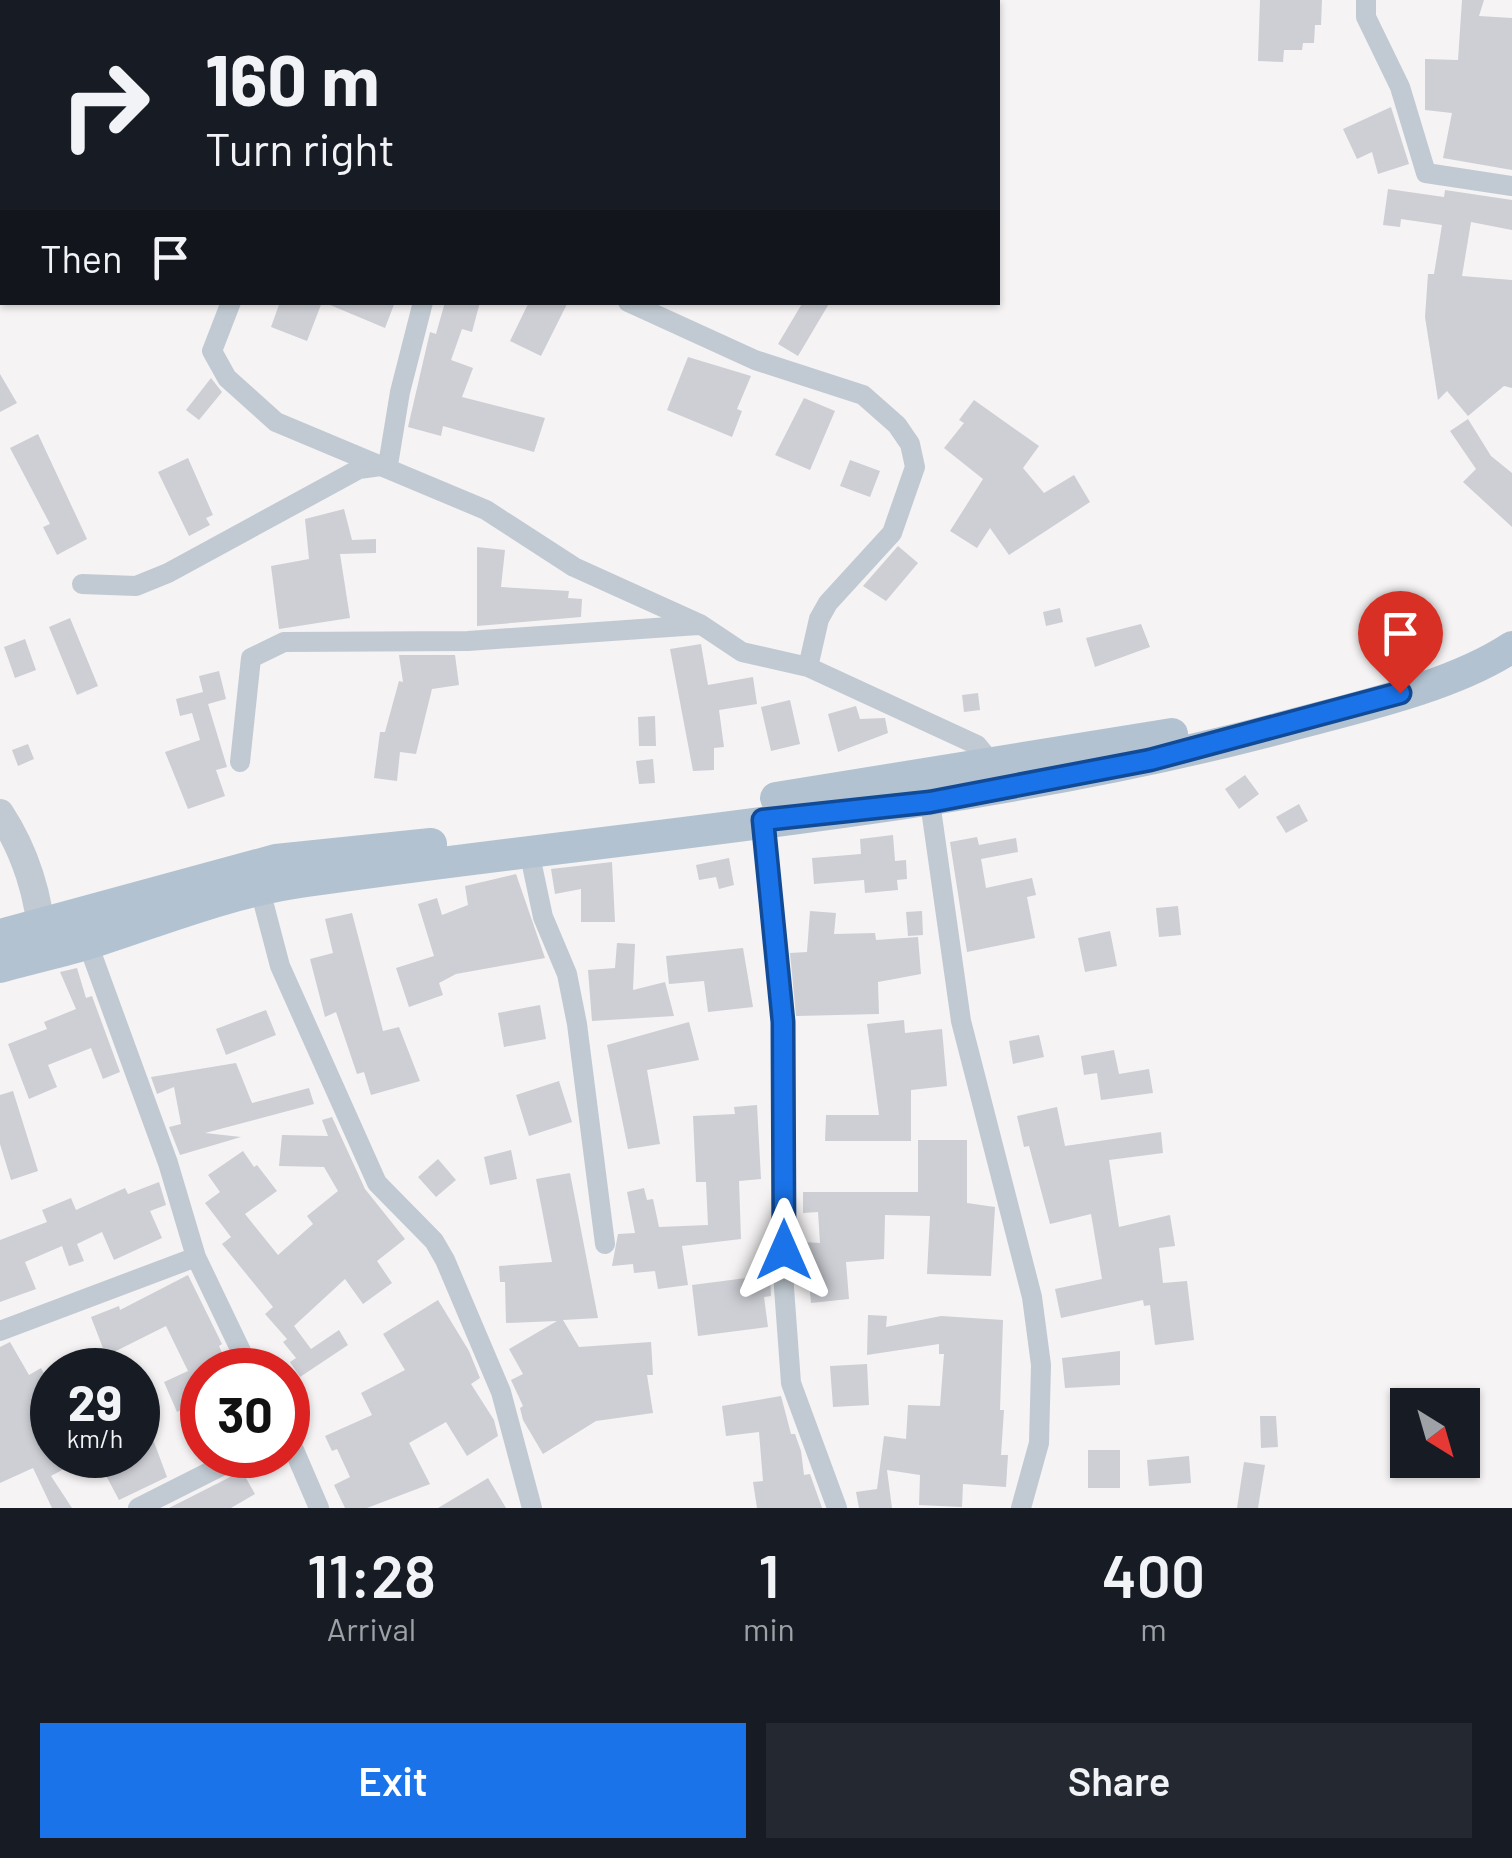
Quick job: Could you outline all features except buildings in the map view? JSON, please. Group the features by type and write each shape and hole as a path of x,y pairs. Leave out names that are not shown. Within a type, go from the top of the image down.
{"main road":[{"path":"0,967 42,938 276,860 683,814 1160,736 1275,711 1416,671 1512,622"},
{"path":"0,935 88,944 170,914 260,890 763,820 930,802 1219,744 1400,693 1465,670 1512,647"}],"street":[{"path":"1366,0 1366,17 1400,87 1426,173 1512,186"},
{"path":"230,305 212,351 227,378 276,422 341,453 388,465 486,510 574,567 700,624 742,652 808,667 977,745 990,762"},
{"path":"388,465 400,392 422,305"},
{"path":"635,305 755,360 863,395 897,426 910,444 915,466 892,533 828,603 818,620 808,667"},
{"path":"82,584 136,586 358,469 388,465"},
{"path":"240,762 251,658 284,642 468,641 700,624"},
{"path":"930,802 962,1022 1032,1297 1041,1365 1038,1443 1021,1508"},
{"path":"0,814 18,841 42,938"},
{"path":"763,820 783,1022 784,1288 791,1383 836,1508"},
{"path":"529,851 577,1024 605,1244"},
{"path":"260,890 280,966 378,1182 434,1241 445,1260 500,1392 532,1508"},
{"path":"88,944 168,1163 196,1257 239,1348"},
{"path":"0,1331 196,1257"},
{"path":"138,1508 197,1478"},
{"path":"306,1478 319,1508"}],"route":[{"path":"784,1250 783,1022 763,820 930,802 1150,760 1400,693"}]}
